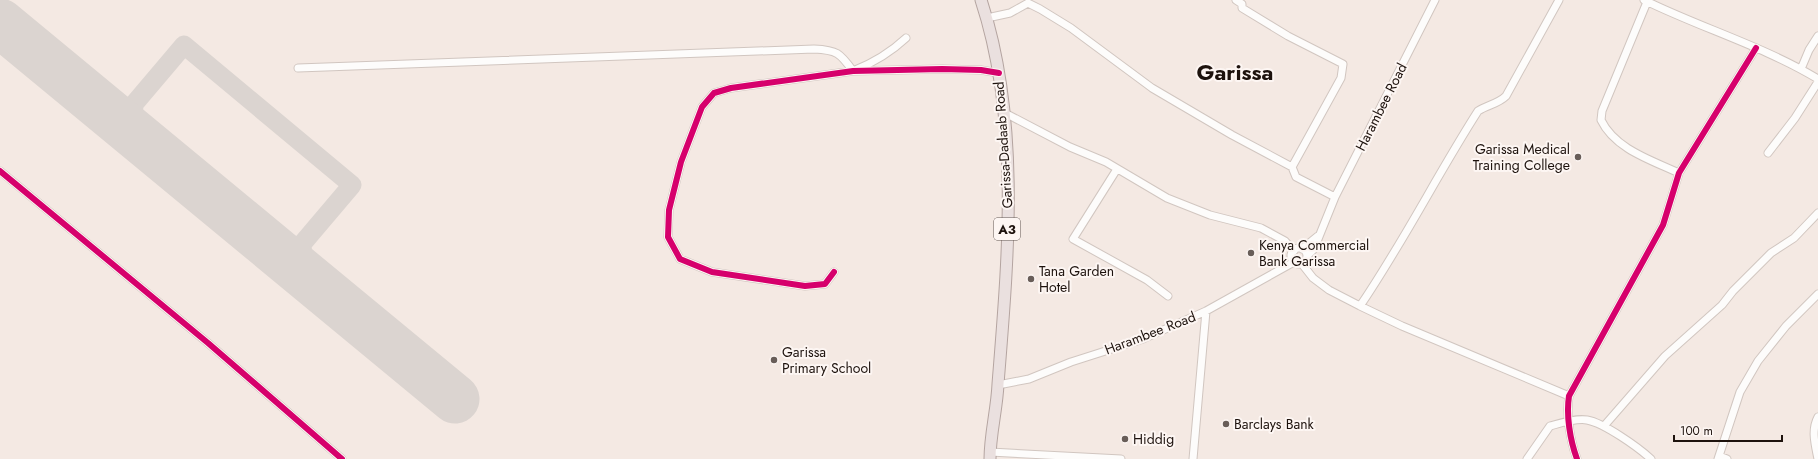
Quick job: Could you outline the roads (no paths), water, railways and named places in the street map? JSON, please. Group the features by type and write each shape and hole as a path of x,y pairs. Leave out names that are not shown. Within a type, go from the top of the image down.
{"highway":[{"name":"Garissa-Dadaab Road","path":"981,0 987,18 998,73 1003,112 1009,193 998,385 990,455"}],"street":[{"path":"1236,0 1242,4 1242,8 1275,28 1343,64 1341,78 1292,167"},
{"name":"Harambee Road","path":"1307,256 1314,249 1335,197 1435,0"},
{"path":"1360,306 1400,245 1474,116 1484,107 1501,101 1506,96 1559,0"},
{"path":"1678,173 1631,150 1610,134 1601,120 1602,111 1645,1 1756,48 1801,69 1818,79"},
{"path":"987,18 1010,13 1028,2 1071,28 1152,88 1232,135 1292,167 1296,177 1335,197"},
{"path":"1801,69 1809,50 1818,36"},
{"path":"853,71 881,58 906,38"},
{"path":"298,68 814,48 831,50 843,57 853,71"},
{"path":"1577,459 1574,451 1567,406 1569,396 1663,225 1678,173 1756,48"},
{"path":"834,272 825,284 805,286 712,272 680,259 668,238 670,210 681,162 702,107 714,94 732,88 853,71 942,69 981,70 998,73"},
{"path":"1768,153 1795,118 1818,82"},
{"path":"1003,112 1070,147 1106,162 1167,198 1210,215 1261,228 1284,241 1294,251"},
{"path":"1117,169 1073,239 1147,280 1168,296"},
{"path":"0,170 208,343 342,459"},
{"path":"1604,426 1665,356 1722,306 1733,290 1771,253 1794,238 1818,213"},
{"name":"Harambee Road","path":"1302,249 1318,236"},
{"path":"1302,264 1307,256 1302,249 1294,251 1291,256 1294,262 1302,264 1312,278 1329,290 1402,326 1569,396"},
{"name":"Harambee Road","path":"998,385 1029,379 1071,362 1143,340 1206,311 1294,262"},
{"path":"1727,459 1718,458 1740,392 1758,361 1786,326 1817,295"},
{"path":"1193,459 1206,311"},
{"path":"1818,417 1814,425 1814,439 1818,459"},
{"path":"1527,459 1550,426 1569,421 1587,420 1604,426 1651,459"},
{"path":"990,455 1121,459"}],"place":[{"name":"Garissa Medical Training College","path":"1578,157"},
{"name":"Kenya Commercial Bank Garissa","path":"1251,253"},
{"name":"Tana Garden Hotel","path":"1031,279"},
{"name":"Garissa Primary School","path":"774,360"},
{"name":"Barclays Bank","path":"1226,424"},
{"name":"Hiddig","path":"1125,439"}],"district":[{"name":"Garissa","path":"1235,72"}]}
